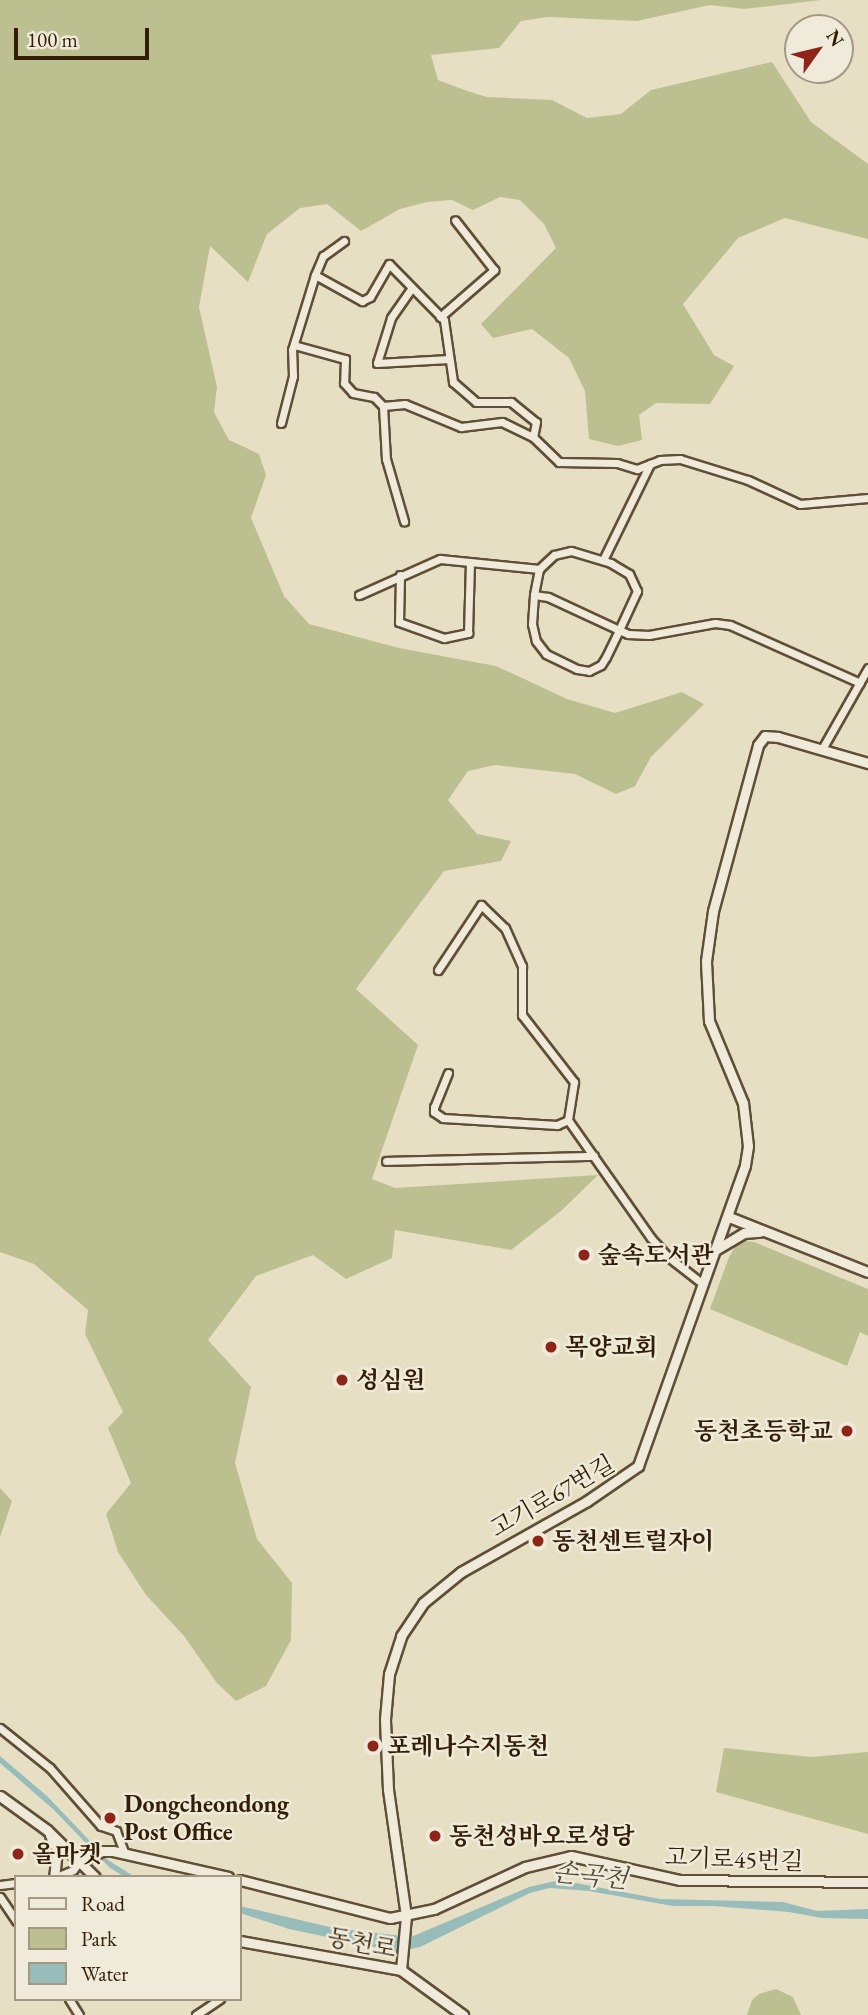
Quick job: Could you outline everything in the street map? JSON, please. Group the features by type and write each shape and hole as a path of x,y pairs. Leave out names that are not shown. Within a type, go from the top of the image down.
{"street":[{"path":"440,317 494,270 455,220"},
{"path":"281,423 293,376 294,345 315,275 323,256 344,241"},
{"path":"315,275 362,301 370,296 389,264 444,320 453,382 476,401 511,402 536,422 533,437"},
{"path":"411,289 391,318 377,363 449,359"},
{"path":"294,345 345,359 344,383 353,393 374,397 383,406 386,459 404,521"},
{"path":"383,406 405,404 461,427 502,422 533,437 559,462 617,463 637,469 680,459 748,480 800,504 868,498"},
{"path":"603,560 650,464"},
{"path":"571,551 603,560 629,574 638,591 601,665 589,671 577,669 546,654 536,641 532,624 539,569 555,555 571,551"},
{"path":"359,595 440,559 539,569"},
{"path":"400,575 399,622 444,638 468,633 470,562"},
{"path":"534,595 548,597 628,634 649,635 715,623 730,625 860,683"},
{"path":"868,668 822,749 868,762"},
{"name":"고기로67번길","path":"401,1965 406,1916 388,1789 385,1719 389,1674 401,1636 423,1603 452,1578 587,1501 638,1466 718,1249 745,1165 747,1124 743,1103 709,1021 706,961 713,911 758,746 765,736 822,749"},
{"path":"438,970 481,905 506,928 520,959 523,973 522,1015 575,1082 568,1120 661,1249 703,1284"},
{"path":"448,1073 434,1107 434,1112 443,1118 558,1125 568,1120"},
{"path":"386,1161 594,1156"},
{"path":"729,1217 868,1272"},
{"path":"718,1249 744,1233 768,1232"},
{"path":"0,1728 50,1768 101,1826 116,1831 124,1852"},
{"path":"0,1796 47,1830 93,1875"},
{"path":"47,1830 57,1850 55,1875"},
{"path":"60,1875 73,1870 80,1861 102,1851 113,1851 220,1875"},
{"name":"고기로45번길","path":"242,1881 390,1918 434,1909 525,1867 563,1857 680,1880 868,1882"},
{"path":"0,1897 14,1918"},
{"name":"동천로","path":"242,1941 401,1965 464,2015"},
{"path":"196,2015 217,2001"}],"green space":[{"path":"0,0 821,0 744,9 710,5 637,21 548,17 521,21 499,48 431,55 438,80 487,97 552,100 587,118 621,114 651,90 772,62 811,122 868,164 868,239 785,218 738,238 683,304 714,355 734,366 710,404 656,403 639,415 642,440 618,446 589,439 585,391 569,358 532,329 493,338 481,324 556,248 544,224 520,200 500,197 473,210 452,200 427,202 400,209 361,231 327,204 300,208 267,234 248,282 210,246 199,307 217,387 214,412 229,440 259,454 266,475 251,518 284,596 309,624 399,648 496,666 567,699 615,713 682,692 704,704 651,757 635,786 616,794 575,774 495,765 468,771 448,800 477,834 511,841 501,861 444,871 356,989 418,1045 372,1179 395,1188 598,1175 561,1211 511,1250 395,1230 392,1258 346,1279 313,1255 256,1276 208,1340 251,1387 235,1463 257,1539 292,1583 291,1640 266,1686 236,1701 217,1683 184,1636 146,1595 118,1552 106,1514 131,1483 108,1428 123,1412 85,1334 88,1310 34,1264 0,1252"},
{"path":"745,1241 754,1242 868,1289 868,1336 860,1332 847,1366 710,1309 729,1257 735,1247"},
{"path":"0,1488 12,1501 0,1537"},
{"path":"724,1748 811,1757 868,1752 868,1834 716,1792"},
{"path":"776,1989 793,1997 801,2015 747,2015 752,2000 759,1994"}],"water":[{"path":"0,1756 47,1796 108,1860 132,1875 122,1875 110,1868 53,1809 0,1763"},
{"path":"560,1880 660,1899 783,1902 817,1911 868,1909 868,1919 822,1918 789,1912 713,1906 673,1906 589,1891 550,1888 530,1893 420,1947 398,1952 289,1929 242,1914 242,1906 334,1928 411,1937 529,1887"}],"place":[{"name":"숲속도서관","path":"584,1255"},
{"name":"목양교회","path":"551,1347"},
{"name":"성심원","path":"342,1380"},
{"name":"동천초등학교","path":"847,1431"},
{"name":"동천센트럴자이","path":"538,1541"},
{"name":"포레나수지동천","path":"373,1746"},
{"name":"Dongcheondong Post Office","path":"110,1818"},
{"name":"동천성바오로성당","path":"435,1836"},
{"name":"올마켓","path":"18,1854"}],"water label":[{"name":"손곡천","path":"590,1876"}]}
